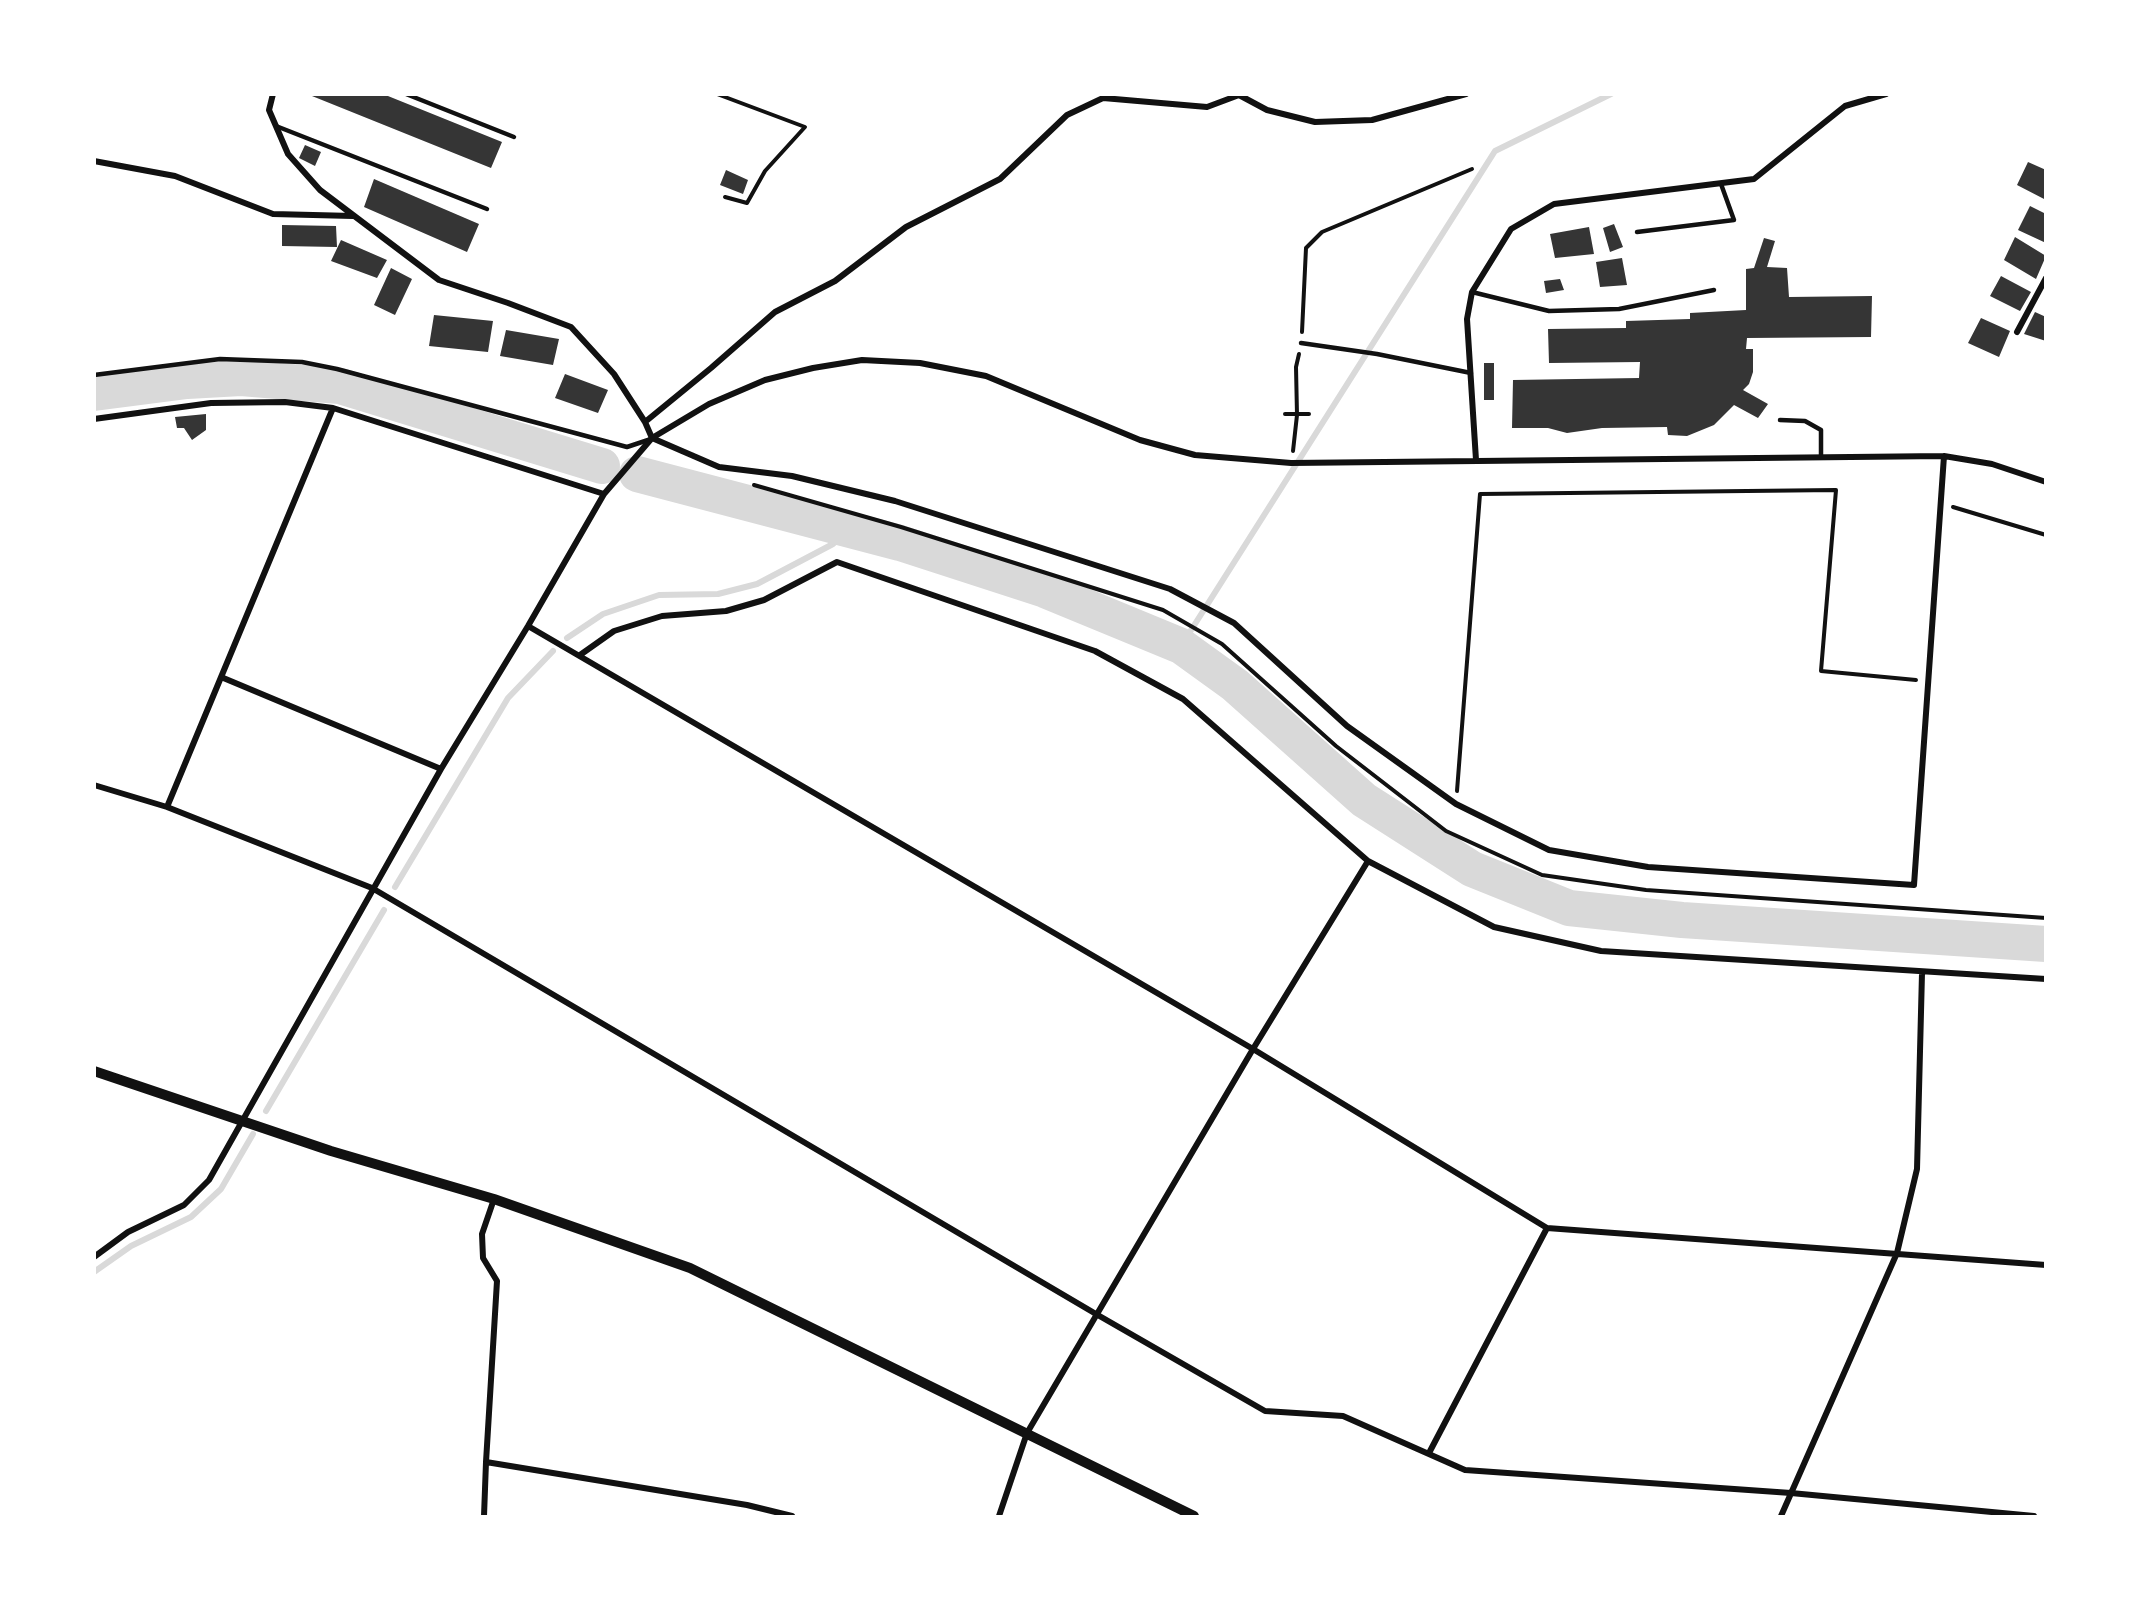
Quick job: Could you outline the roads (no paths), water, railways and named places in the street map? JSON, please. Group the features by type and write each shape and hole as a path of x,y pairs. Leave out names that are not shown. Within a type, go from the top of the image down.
{"street":[{"path":"273,94 269,110 288,154 320,190 439,280 571,327 614,374 645,422 652,438 719,467 792,476 895,501 1170,589 1234,623 1347,726 1456,804 1549,850 1648,867 1914,885 1944,456"},
{"path":"645,422 775,312 835,281 906,227 1000,179 1066,115 1103,98 1208,107 1239,95 1268,110 1315,122 1372,120 1466,94"},
{"path":"1476,460 1467,319 1472,292 1511,229 1554,204 1754,180 1845,106 1886,94"},
{"path":"94,161 175,176 273,214 353,216"},
{"path":"2017,332 2046,278"},
{"path":"94,1257 128,1232 184,1205 209,1180 372,888 441,769 528,627 604,494 652,438 709,405 765,380 813,368 862,360 920,363 986,376 1140,440 1195,455 1291,463 1944,456 1992,464 2046,482"},
{"path":"94,419 211,403 285,402 333,408 604,494"},
{"path":"167,807 333,408"},
{"path":"580,655 615,631 662,616 726,612 764,600 837,562 1095,651 1183,699 1368,861 1494,927 1601,951 2046,979"},
{"path":"528,627 580,655 1253,1049 1547,1228 2046,1265"},
{"path":"221,678 441,769"},
{"path":"94,784 167,807 372,888 1265,1411 1343,1416 1465,1470 1791,1493 2034,1516"},
{"path":"999,1516 1028,1433 1253,1049 1368,861"},
{"path":"1781,1516 1897,1253 1917,1168 1922,973"},
{"path":"94,1071 331,1151 494,1199 690,1268 1028,1433 1181,1514 1194,1516"},
{"path":"484,1516 497,1281 483,1258 482,1234 494,1199"},
{"path":"1429,1453 1547,1228"},
{"path":"486,1462 747,1505 792,1516"}],"lane":[{"path":"406,94 514,137"},
{"path":"276,126 487,209"},
{"path":"1637,232 1734,220 1721,183"},
{"path":"1472,292 1548,311 1619,309 1714,290"},
{"path":"1301,343 1377,354 1471,373"},
{"path":"94,375 220,359 302,362 337,369 627,447 652,438"},
{"path":"1780,420 1805,421 1821,430 1821,457"}],"waterway":[{"path":"1181,646 1495,151 1611,94"},
{"path":"94,393 187,381 241,378 340,386 602,466"},
{"path":"637,474 900,543 1045,590 1181,646 1235,685 1364,800 1472,869 1569,908 1682,920 2046,944"},
{"path":"567,638 603,614 659,595 718,594 757,584 833,544 851,529"},
{"path":"395,887 508,698 553,651"},
{"path":"266,1111 384,910"},
{"path":"94,1272 131,1246 191,1217 221,1189 253,1134"}]}
